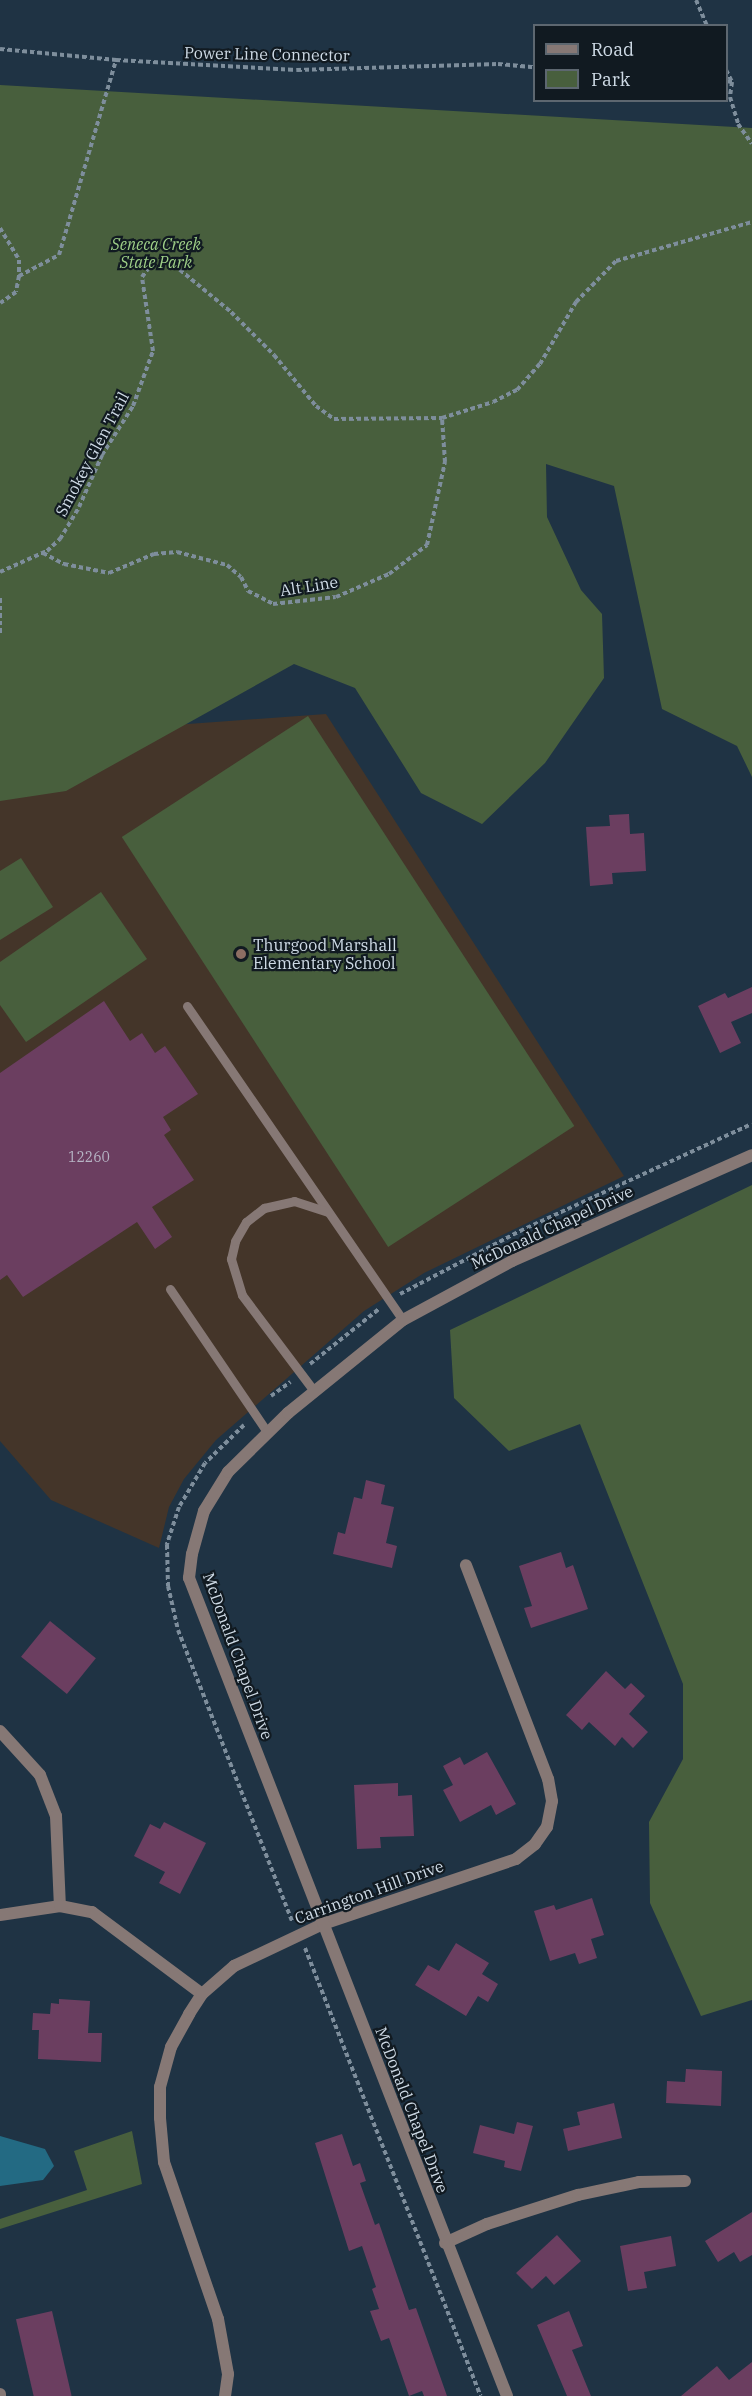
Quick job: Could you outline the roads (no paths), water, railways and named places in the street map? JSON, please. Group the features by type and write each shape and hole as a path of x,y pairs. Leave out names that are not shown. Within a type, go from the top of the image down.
{"street":[{"name":"McDonald Chapel Drive","path":"507,2396 445,2243 189,1578 204,1511 228,1472 314,1391 403,1320 512,1261 752,1155"},
{"name":"Carrington Hill Drive","path":"225,2396 228,2374 218,2319 164,2162 160,2087 171,2047 202,1994 234,1966 322,1924 516,1859 535,1844 547,1827 552,1801 548,1779 466,1565"},
{"path":"0,1731 40,1775 56,1816 60,1906"},
{"path":"0,1916 60,1906 92,1912 202,1994"},
{"path":"445,2243 487,2224 578,2195 639,2182 685,2181"}],"lane":[{"path":"187,1006 403,1320"},
{"path":"314,1391 242,1295 231,1259 235,1241 246,1222 264,1208 294,1201 330,1213"},
{"path":"171,1289 268,1433"}],"water":[{"path":"0,2136 45,2149 54,2166 43,2180 0,2186"}],"place":[{"name":"Thurgood Marshall Elementary School","path":"241,954"}],"park label":[{"name":"Seneca Creek State Park","path":"156,253"}]}
